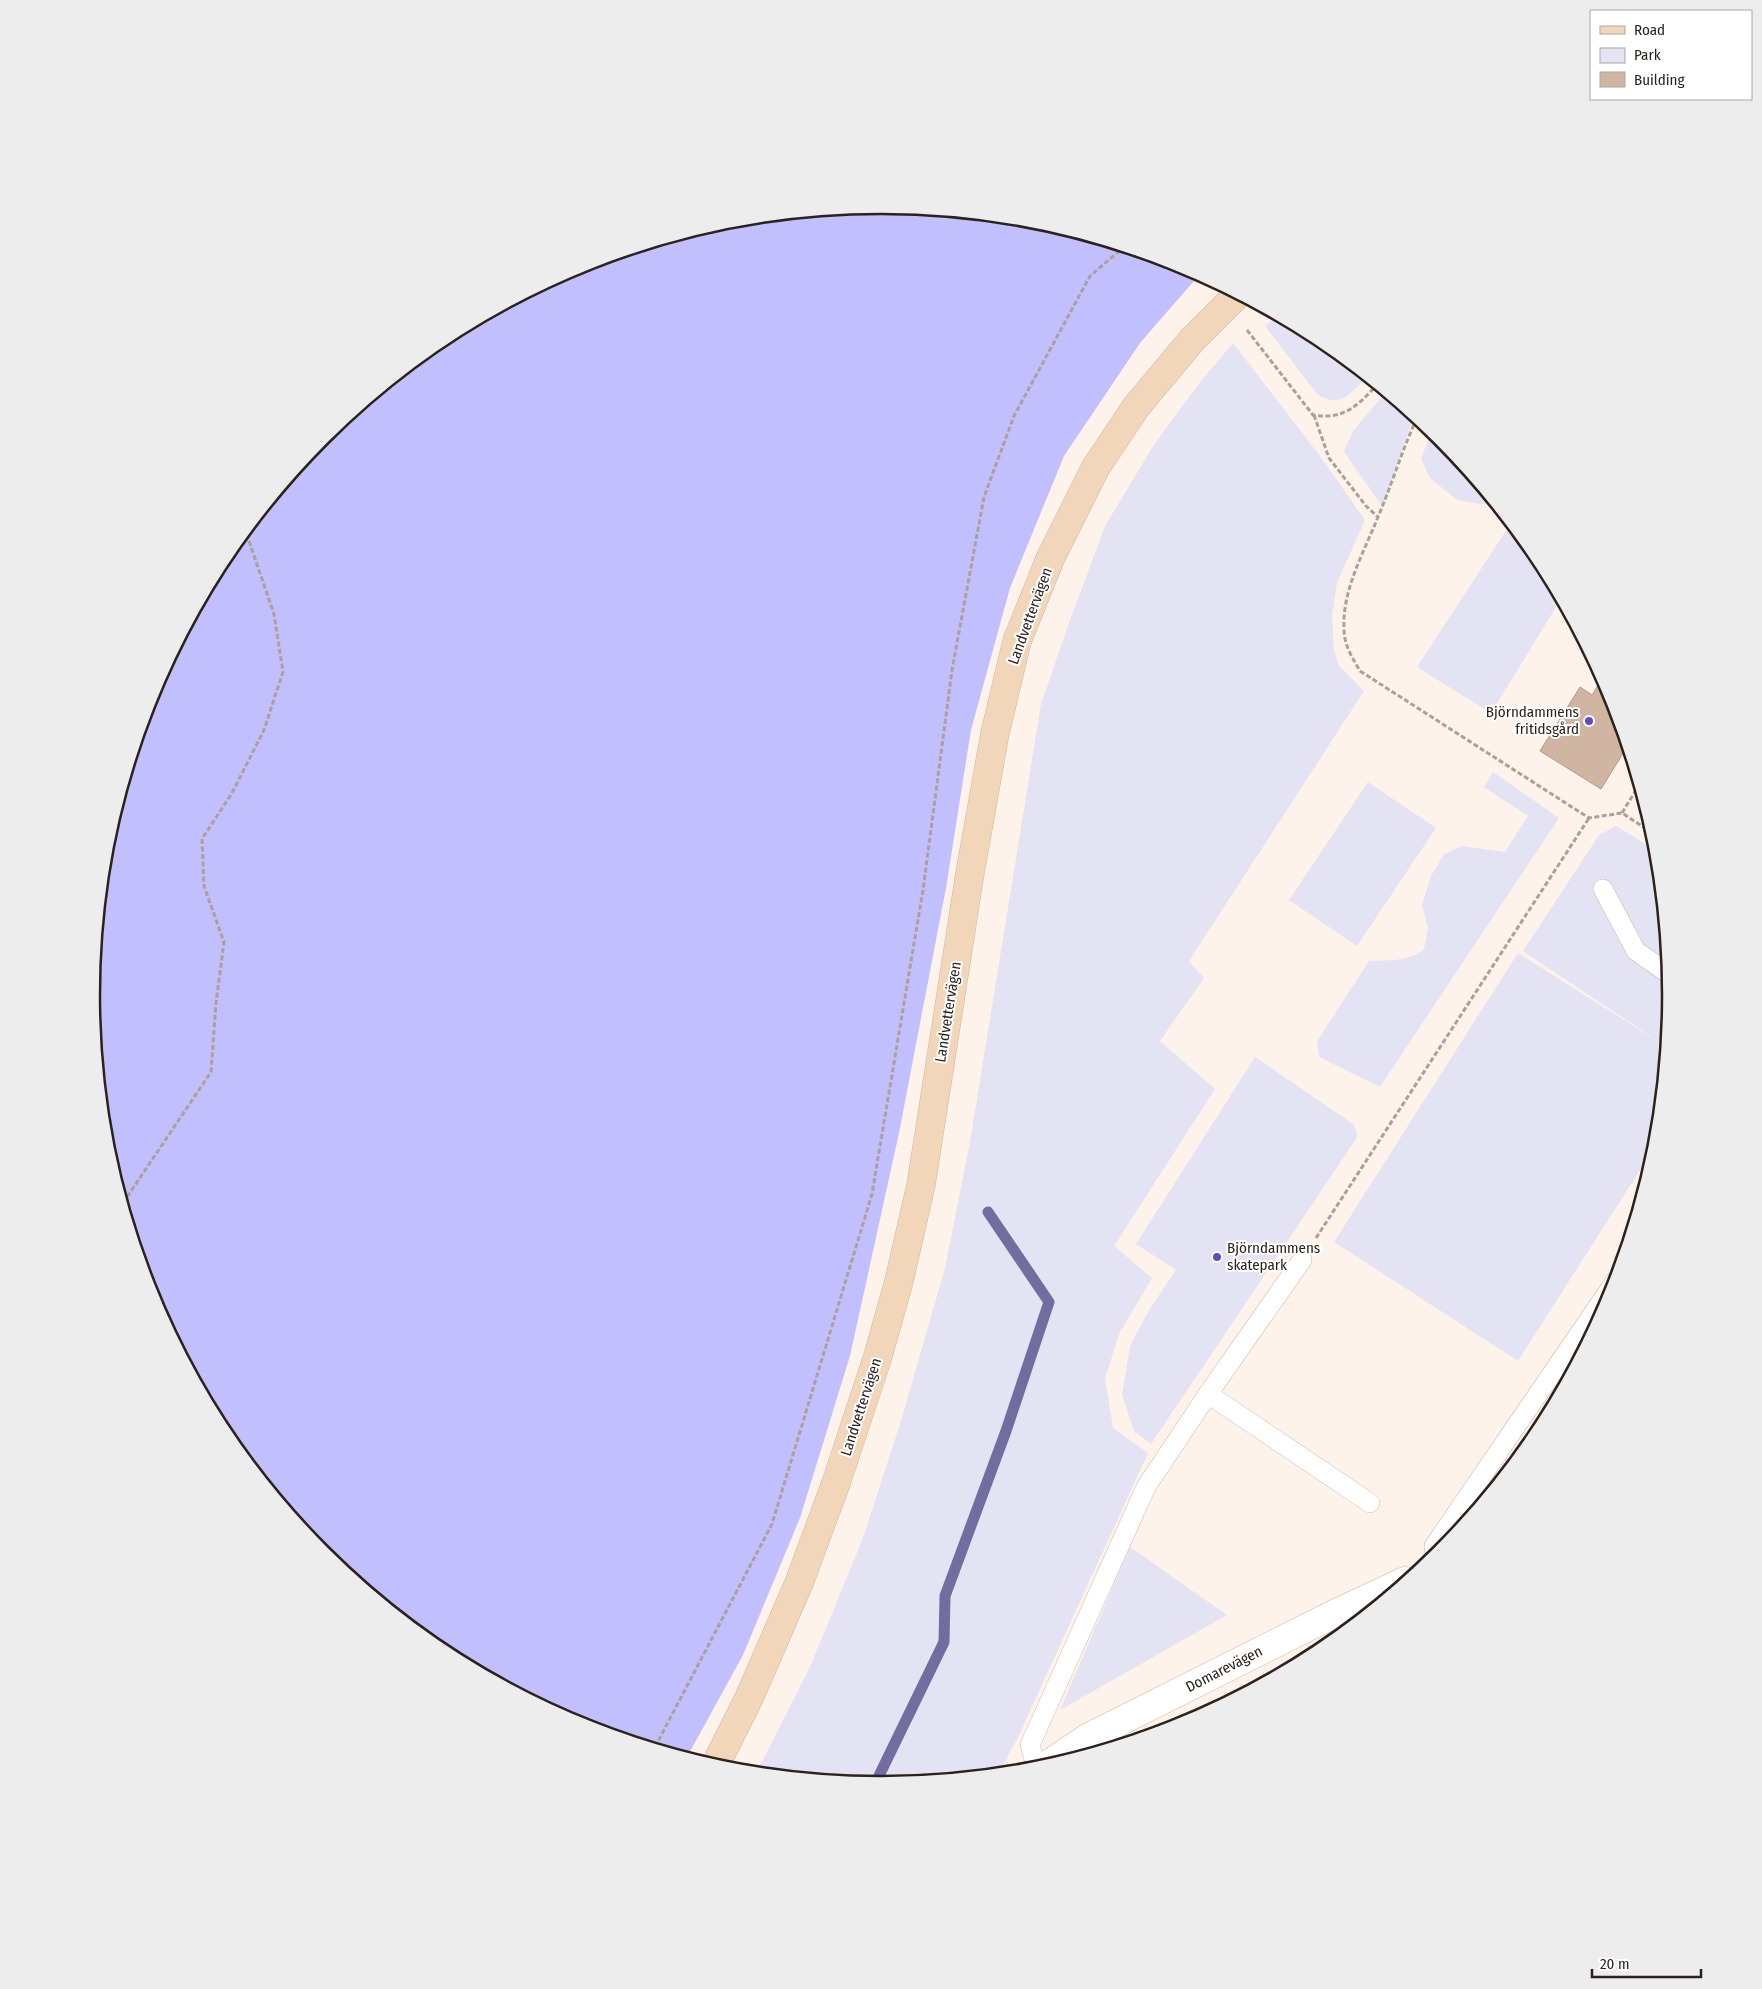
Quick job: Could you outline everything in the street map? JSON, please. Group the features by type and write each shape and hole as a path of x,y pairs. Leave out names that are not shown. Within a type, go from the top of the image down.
{"street":[{"name":"Landvettervägen","path":"719,1758 749,1698 800,1583 836,1483 878,1356 899,1281 921,1185 970,873 995,733 1017,641 1050,559 1096,468 1148,392 1192,340 1234,298"},
{"name":"Domarevägen","path":"1067,1753 1095,1734 1386,1590"}],"lane":[{"path":"1603,889 1636,950 1661,968"},
{"path":"1034,1760 1030,1745 1146,1487 1208,1394 1302,1260"},
{"path":"1434,1546 1594,1312"},
{"path":"1208,1394 1370,1503"}],"path":[{"path":"657,1742 772,1524 872,1194 923,890 952,670 984,496 1014,416 1090,276 1119,251"},
{"path":"1246,330 1314,415 1329,458 1366,506 1378,517"},
{"path":"1314,415 1328,417 1342,414 1360,402 1373,389"},
{"path":"1414,424 1358,563 1347,599 1344,629 1348,650 1360,671 1589,818 1622,813 1643,827"},
{"path":"127,1196 211,1072 216,1003 224,942 204,886 202,839 232,793 264,730 283,672 274,614 248,538"},
{"path":"1622,813 1635,792"},
{"path":"1302,1260 1589,818"}],"green space":[{"path":"1273,319 1315,345 1363,381 1345,397 1339,399 1333,400 1317,394 1265,326"},
{"path":"1233,343 1320,456 1365,520 1337,583 1332,616 1334,650 1339,666 1364,691 1189,961 1204,978 1160,1041 1215,1089 1114,1246 1152,1278 1119,1334 1105,1379 1113,1428 1148,1453 1019,1735 1003,1765 932,1774 881,1776 830,1774 760,1766 810,1667 863,1538 901,1421 945,1268 970,1142 1041,704 1105,526 1155,443 1201,381"},
{"path":"1382,396 1412,422 1383,507 1344,452 1353,431"},
{"path":"1429,438 1488,503 1457,500 1430,478 1421,459"},
{"path":"1507,528 1557,605 1491,713 1417,667"},
{"path":"1493,772 1559,818 1380,1087 1319,1057 1317,1041 1369,961 1405,958 1424,949 1428,928 1422,905 1431,876 1444,854 1462,846 1505,852 1528,816 1484,787"},
{"path":"1368,782 1436,828 1357,946 1289,900"},
{"path":"1616,826 1648,845 1660,943 1662,995 1660,1043 1523,951 1599,835"},
{"path":"1518,953 1660,1043 1655,1096 1642,1166 1518,1361 1334,1242"},
{"name":"Björndammens skatepark","path":"1255,1057 1353,1124 1358,1136 1151,1444 1134,1431 1122,1395 1130,1346 1149,1310 1176,1270 1136,1244"},
{"path":"1130,1547 1227,1615 1060,1710"}],"shaded area":[{"path":"830,215 932,215 983,220 1083,240 1132,255 1195,280 1140,343 1064,456 1010,588 971,730 946,888 899,1133 850,1356 800,1518 743,1655 690,1751 630,1734 582,1716 490,1671 447,1644 406,1614 366,1582 329,1547 261,1470 205,1385 159,1293 141,1246 115,1147 102,1046 100,995 102,943 107,893 115,842 127,792 141,743 159,696 181,649 205,604 261,519 329,442 366,407 447,345 491,318 536,294 582,273 630,255 679,240 779,220"}],"building":[{"name":"Björndammens fritidsgård","path":"1598,685 1624,752 1601,789 1540,751 1580,687 1592,695"}],"waterway":[{"path":"879,1776 944,1642 945,1596 1006,1431 1049,1302 988,1212"}],"place":[{"name":"Björndammens fritidsgård","path":"1589,721"},
{"name":"Björndammens skatepark","path":"1217,1257"}]}
